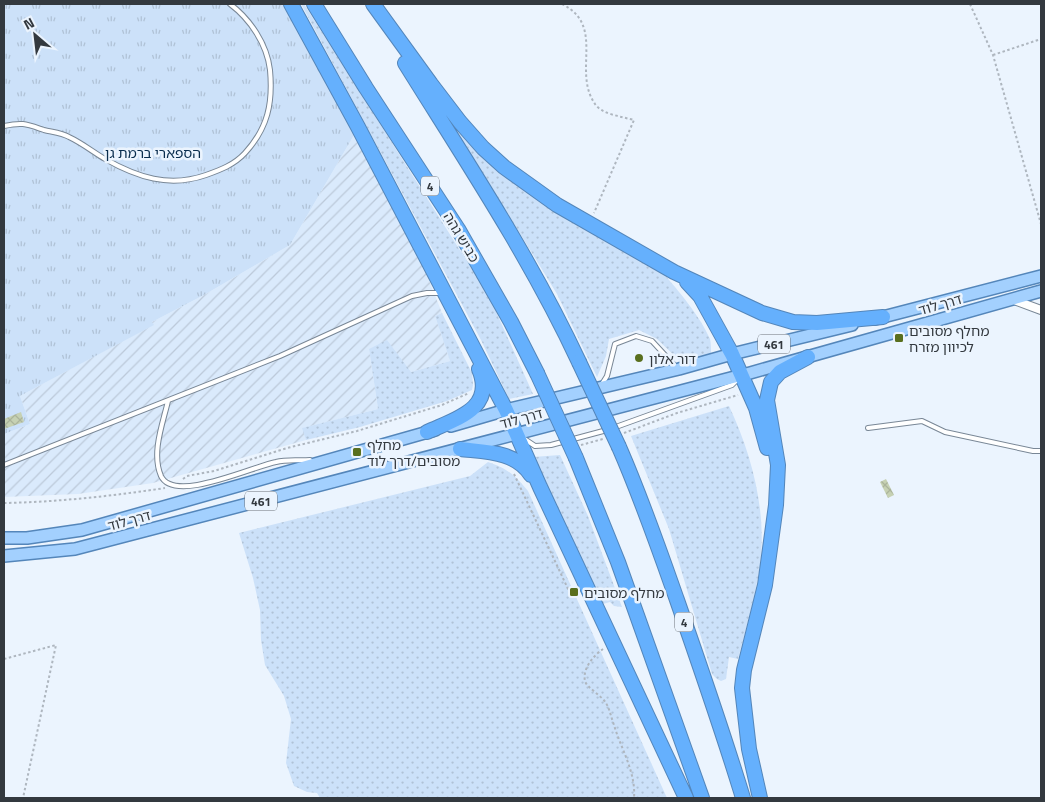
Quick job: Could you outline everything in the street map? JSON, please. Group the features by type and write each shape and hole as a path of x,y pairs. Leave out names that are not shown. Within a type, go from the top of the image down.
{"highway":[{"path":"291,4 506,410 540,487 686,798"},
{"name":"כביש גהה","path":"314,4 458,229 511,322 537,373 576,458 618,562 702,798"},
{"name":"4","path":"368,4 503,220 551,303 579,362 629,470 716,713 743,798"},
{"path":"372,4 460,122 504,167 550,200 674,272 762,313 793,322 817,323 883,317"},
{"path":"420,246 440,293 480,372 483,385 479,403 465,414 427,432"},
{"path":"674,272 686,281 700,296 742,375 756,408 764,435 776,505"},
{"path":"760,798 749,749 742,688 744,670 765,585 776,505 778,465 767,400 772,382 780,372 808,357"},
{"path":"460,449 497,453 512,458 529,471 540,487"}],"main road":[{"name":"דרך לוד","path":"4,538 27,538 82,530 506,410 678,369 1041,276"},
{"name":"דרך לוד","path":"4,556 75,549 742,375 1041,291"}],"street":[{"path":"1012,299 1041,310"}],"lane":[{"path":"4,126 20,122 69,137 105,159 138,175 160,181 195,179 223,169 241,157 255,142 266,118 272,92 269,58 256,32 237,9 230,4"},
{"path":"4,465 280,356 412,296 440,293"},
{"path":"600,388 607,376 615,344 636,336 652,341 678,369"},
{"path":"517,434 535,446 579,437 626,424 732,385 742,375"},
{"path":"168,401 159,444 158,463 161,475 168,484 186,486 204,484 277,461 332,459"},
{"path":"868,428 922,421 945,432 1033,452 1041,451"}],"path":[{"path":"562,4 573,9 585,26 587,84 596,106 611,114 634,120 598,207 589,223"},
{"path":"970,4 993,55 1041,224"},
{"path":"993,55 1041,39"},
{"path":"505,456 525,494 569,591"},
{"path":"613,644 599,652 588,665 585,681 601,697 610,712 633,779 634,798"},
{"path":"4,659 56,645 23,798"}],"shaded area":[{"path":"354,135 365,147 420,258 442,313 435,316 450,361 411,372 369,349 378,409 303,428 306,440 153,483 78,494 4,497 4,434 30,424 20,396 153,325 152,322 204,295 290,245"}],"green space":[{"name":"הספארי ברמת גן","path":"4,4 289,4 354,135 290,245 204,295 152,322 154,325 20,396 30,424 4,434"},
{"path":"301,4 304,4 489,296 533,394 509,399 481,340"},
{"path":"445,111 469,143 502,167 662,272 701,321 710,339 711,354 681,362 657,339 639,330 609,339 606,356 597,377 557,294"},
{"path":"442,313 472,373 472,390 447,401 360,427 306,440 302,428 378,409 369,349 387,340 411,372 450,361 435,316"},
{"path":"729,406 745,444 756,484 762,545 756,589 738,659 729,657 726,679 721,681 712,674 669,529 631,436"},
{"path":"560,455 588,516 622,607 614,606 610,602 603,604 543,483 533,457"},
{"path":"488,462 511,473 528,491 667,798 320,798 317,793 307,792 294,786 286,763 291,719 284,696 265,665 261,640 260,610 253,578 239,533 470,476"}],"building":[{"path":"21,412 24,422 4,429 4,419"},
{"path":"886,479 894,495 888,498 880,482"}],"place":[{"name":"מחלף מסובים לכיוון מזרח","path":"899,338"},
{"name":"דור אלון","path":"639,358"},
{"name":"מחלף מסובים/דרך לוד","path":"357,452"},
{"name":"מחלף מסובים","path":"574,592"}]}
